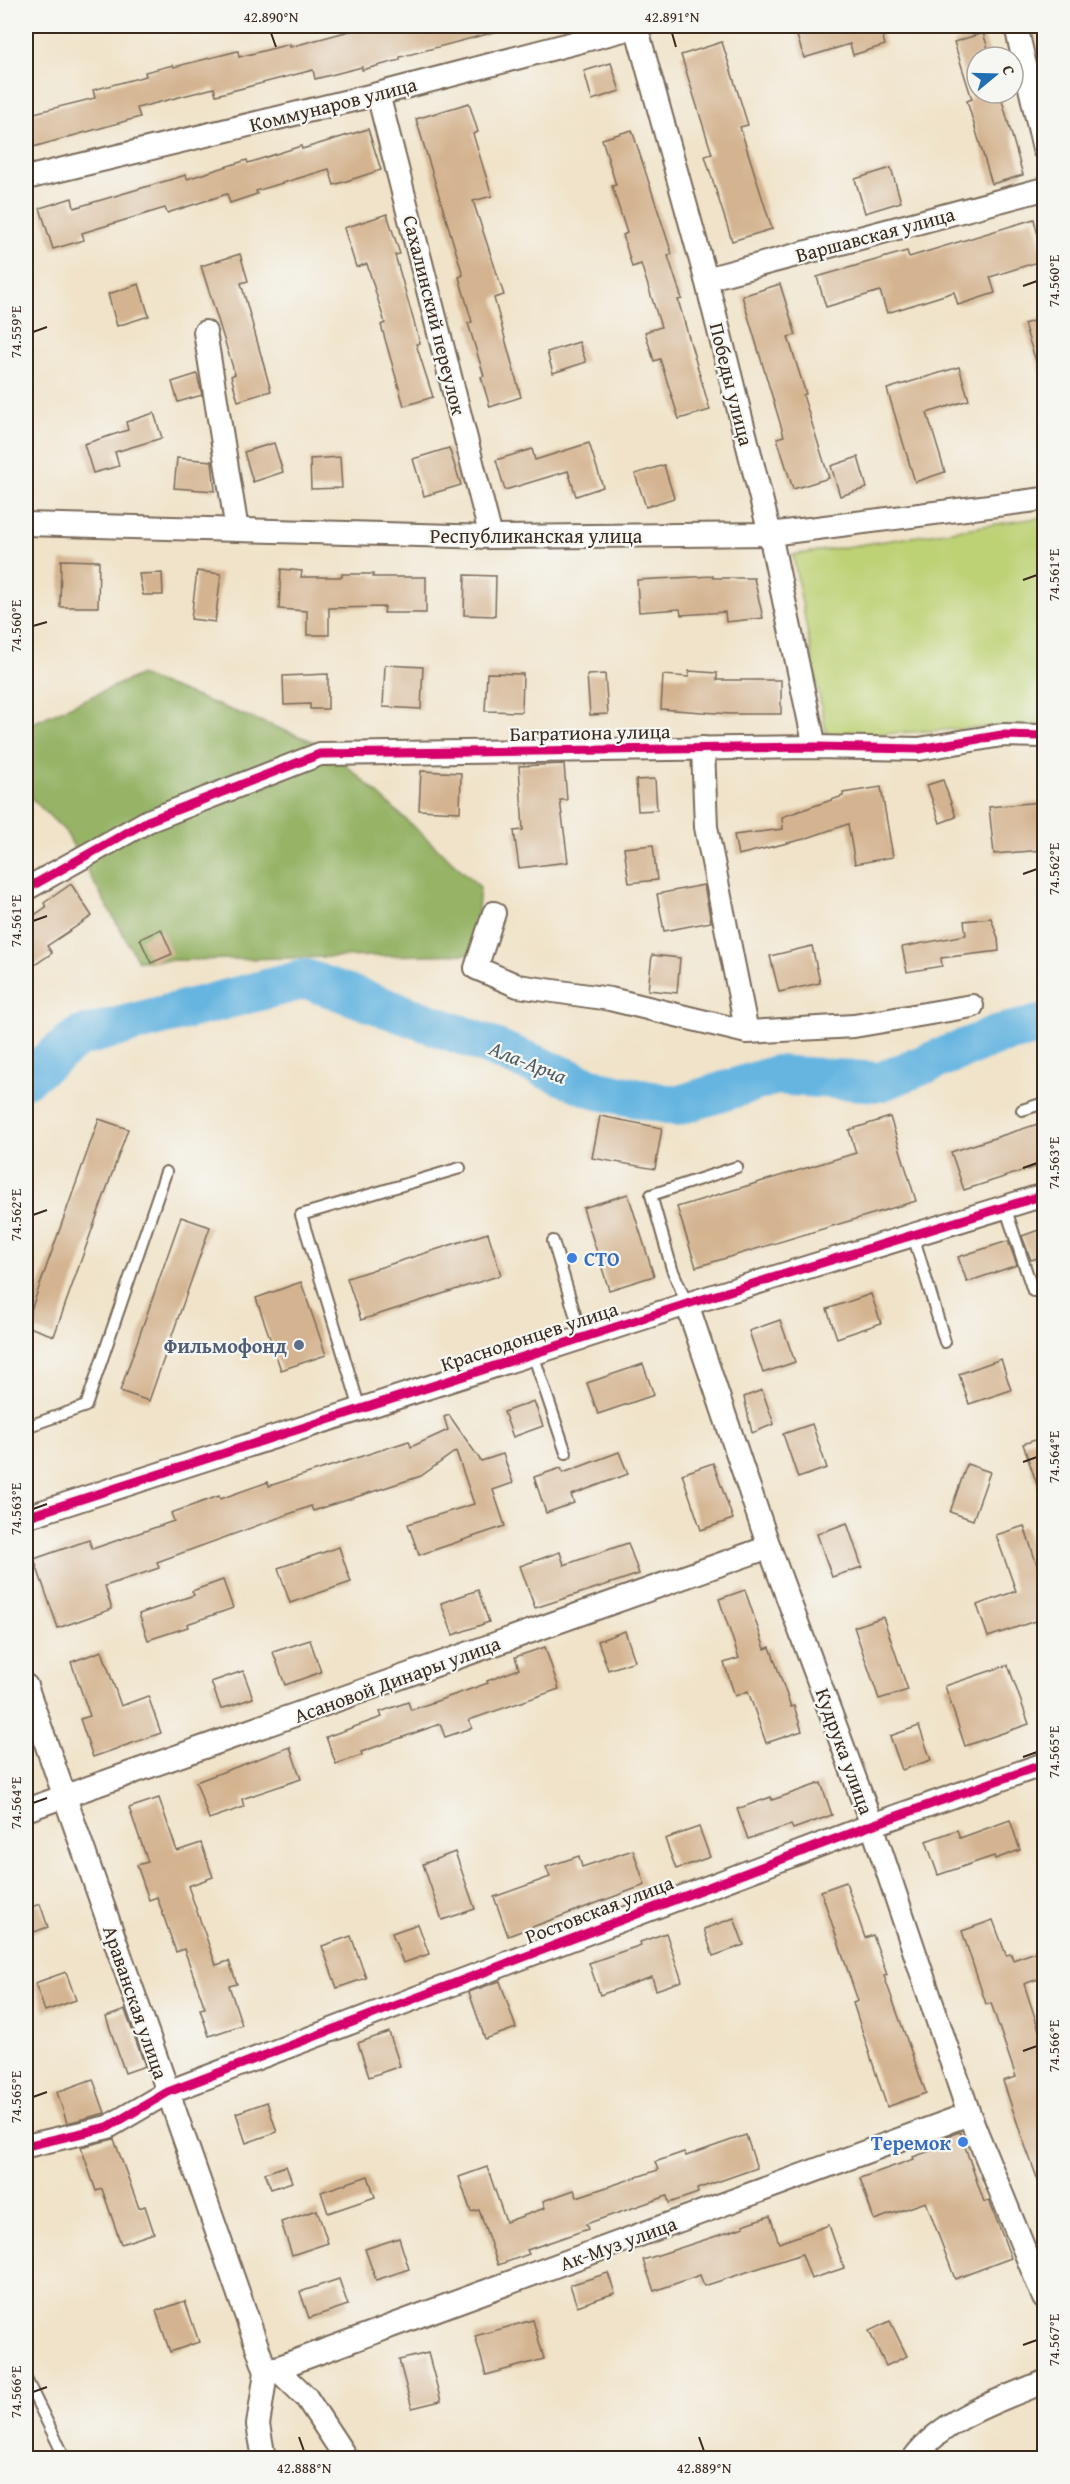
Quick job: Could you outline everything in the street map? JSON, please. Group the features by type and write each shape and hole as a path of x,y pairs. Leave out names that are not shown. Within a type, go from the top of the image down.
{"street":[{"name":"Коммунаров улица","path":"26,178 378,94 637,26"},
{"name":"Победы улица","path":"637,26 706,279 770,534 815,747"},
{"path":"1016,26 1044,149"},
{"name":"Сахалинский переулок","path":"378,94 491,537"},
{"name":"Варшавская улица","path":"706,279 1044,189"},
{"path":"205,332 237,530"},
{"name":"Республиканская улица","path":"26,524 491,537 770,534 1044,499"},
{"name":"Багратиона улица","path":"26,889 148,820 320,754 815,747 919,749 1002,735 1044,736"},
{"path":"703,748 706,827 747,1032"},
{"path":"494,913 476,968 518,986 610,999 747,1032 854,1026 972,1006"},
{"name":"Краснодонцев улица","path":"26,1517 687,1304 1044,1195"},
{"name":"Кудрука улица","path":"687,1304 769,1547 872,1826 969,2114 1044,2298"},
{"name":"Асановой Динары улица","path":"26,1810 769,1547"},
{"name":"Араванская улица","path":"26,1686 168,2092 271,2370 258,2425 264,2458"},
{"name":"Ростовская улица","path":"26,2146 108,2127 168,2092 872,1826 1044,1764"},
{"name":"Ак-Муз улица","path":"271,2370 969,2114"},
{"path":"271,2370 306,2397 346,2458"},
{"path":"914,2458 921,2449 972,2410 1044,2382"}],"lane":[{"path":"1022,1110 1044,1103"},
{"path":"687,1304 672,1269 651,1195 737,1167"},
{"path":"360,1409 301,1215 460,1168"},
{"path":"26,1427 86,1406 166,1172"},
{"path":"1005,1207 1033,1291"},
{"path":"913,1235 945,1342"},
{"path":"553,1241 582,1338"},
{"path":"533,1354 566,1453"},
{"path":"26,2379 65,2458"}],"shaded area":[{"path":"1033,26 1044,26 1044,73"}],"green space":[{"path":"1044,517 1044,724 827,737 793,555"},
{"path":"139,675 325,746 480,887 474,954 138,961 65,831 26,793 26,726"}],"building":[{"path":"368,26 494,26 495,32 400,57 400,60 362,70 362,67 315,79 313,70 216,95 214,88 137,108 140,117 26,149 26,115 95,98 93,90 146,76 145,72 173,65 174,67 238,51 239,57 290,44 290,47"},
{"path":"794,26 894,26 895,30 882,34 885,45 853,55 850,44 804,58"},
{"path":"983,33 987,45 965,45 965,77 954,42"},
{"path":"722,42 748,125 740,127 772,229 732,241 705,156 712,154 681,55"},
{"path":"611,63 620,91 592,100 584,71"},
{"path":"469,103 478,132 473,134 492,196 473,201 504,295 494,298 521,397 490,407 481,377 484,376 468,323 472,322 459,277 463,275 416,119"},
{"path":"968,105 1003,105 1023,175 992,184"},
{"path":"368,129 381,170 334,185 329,169 256,191 257,194 230,203 227,194 167,213 165,208 82,233 84,240 53,249 40,208 72,198 74,208 186,175 187,179 247,160 248,163 301,146 302,149"},
{"path":"632,130 672,254 668,256 682,299 678,300 710,410 679,419 660,359 654,361 645,332 661,327 641,264 632,267 623,235 627,233 612,186 616,185 602,139"},
{"path":"891,168 901,202 865,213 855,179"},
{"path":"387,214 400,254 395,255 420,343 416,344 433,397 404,406 381,325 385,323 367,264 356,267 344,228"},
{"path":"1034,219 1044,260 990,277 995,293 958,305 954,292 887,313 880,291 826,307 817,277 907,251 909,257"},
{"path":"240,254 248,281 241,283 271,391 238,401 231,376 235,374 201,266"},
{"path":"139,284 149,316 117,326 108,294"},
{"path":"780,284 796,335 788,337 829,478 793,489 777,438 784,436 742,296"},
{"path":"1044,317 1044,376 1041,377 1024,324"},
{"path":"579,342 586,362 553,373 547,352"},
{"path":"959,367 969,400 927,413 945,472 915,482 887,389"},
{"path":"197,374 202,395 178,402 172,382"},
{"path":"154,413 162,438 115,452 119,466 93,473 84,444 128,430 126,422"},
{"path":"274,443 283,472 253,482 244,452"},
{"path":"589,443 603,487 576,496 568,471 505,490 496,460 532,449 535,460"},
{"path":"449,448 461,485 424,496 413,459"},
{"path":"340,457 342,488 311,489 310,459"},
{"path":"858,457 867,488 840,496 831,466"},
{"path":"177,458 212,461 215,491 174,488"},
{"path":"664,465 674,498 646,507 635,474"},
{"path":"61,560 99,561 98,607 60,607"},
{"path":"281,569 302,571 301,577 373,574 373,577 426,577 426,613 384,613 385,607 329,608 329,635 307,635 307,611 279,609"},
{"path":"197,571 221,574 215,622 191,619"},
{"path":"162,573 163,595 143,595 139,574"},
{"path":"465,575 496,576 495,616 464,615"},
{"path":"713,576 713,578 754,578 763,618 726,622 725,612 681,615 680,609 639,612 637,580"},
{"path":"385,665 423,667 421,709 383,707"},
{"path":"689,671 717,673 717,680 781,680 781,714 730,714 661,709 663,675 689,677"},
{"path":"487,673 523,674 522,712 485,711"},
{"path":"328,674 328,709 310,709 310,704 284,705 283,676"},
{"path":"605,674 608,714 590,715 587,675"},
{"path":"564,764 567,800 560,800 568,862 519,868 514,831 523,830 519,766"},
{"path":"421,771 461,773 460,812 419,810"},
{"path":"655,779 657,810 638,811 636,780"},
{"path":"943,780 956,817 940,823 927,785"},
{"path":"881,787 893,857 855,864 848,824 804,839 738,855 734,835 783,829 782,817 843,796 843,793"},
{"path":"1040,802 1044,850 994,854 989,807"},
{"path":"653,845 657,880 629,883 624,848"},
{"path":"71,884 92,916 47,946 52,953 26,971 26,921 46,907 44,903"},
{"path":"704,885 711,922 664,931 657,894"},
{"path":"991,918 998,938 999,951 941,958 942,966 907,972 902,947 966,935 964,921"},
{"path":"161,929 172,954 151,963 140,939"},
{"path":"812,946 820,983 779,992 770,956"},
{"path":"652,955 680,958 677,993 648,990"},
{"path":"600,1116 662,1128 655,1169 592,1158"},
{"path":"890,1117 916,1201 696,1267 677,1207 856,1153 849,1130"},
{"path":"99,1119 128,1129 54,1336 26,1326 26,1324"},
{"path":"1044,1122 1044,1164 964,1190 951,1152"},
{"path":"628,1194 654,1276 609,1290 583,1208"},
{"path":"181,1217 210,1227 149,1401 120,1391"},
{"path":"1044,1228 1044,1256 1031,1260 1022,1236"},
{"path":"488,1233 501,1275 361,1320 347,1278"},
{"path":"1008,1241 1017,1265 967,1282 958,1257"},
{"path":"301,1282 326,1355 281,1370 256,1298"},
{"path":"871,1294 881,1323 837,1338 827,1309"},
{"path":"780,1320 795,1362 763,1373 749,1331"},
{"path":"1001,1359 1011,1390 969,1404 959,1374"},
{"path":"643,1364 654,1395 598,1414 587,1383"},
{"path":"762,1390 774,1424 752,1433 744,1397"},
{"path":"534,1401 543,1426 513,1437 504,1412"},
{"path":"449,1415 481,1461 503,1454 513,1483 493,1490 505,1526 419,1555 408,1524 474,1504 456,1451 421,1476 313,1511 311,1506 157,1562 159,1568 105,1586 112,1609 58,1628 34,1559 89,1540 92,1549 174,1521 171,1513 219,1496 220,1499 268,1482 269,1486 409,1441 411,1447 448,1430 444,1417"},
{"path":"812,1424 827,1468 798,1478 783,1434"},
{"path":"1044,1437 1044,1499 1042,1499 1023,1444"},
{"path":"619,1452 628,1474 571,1495 574,1503 546,1513 534,1477 561,1468 563,1473"},
{"path":"713,1463 733,1519 701,1530 682,1474"},
{"path":"967,1464 990,1472 973,1520 950,1512"},
{"path":"847,1523 862,1567 832,1577 817,1534"},
{"path":"1024,1526 1044,1586 1044,1618 988,1637 977,1605 1016,1591 996,1535"},
{"path":"628,1543 639,1574 535,1608 520,1566 560,1552 564,1565"},
{"path":"339,1547 351,1582 290,1603 278,1568"},
{"path":"223,1580 233,1608 187,1624 188,1627 148,1640 139,1614 194,1595 192,1591"},
{"path":"478,1590 489,1622 453,1635 441,1603"},
{"path":"745,1590 765,1649 770,1647 802,1731 766,1743 748,1691 735,1696 724,1663 739,1658 719,1599"},
{"path":"883,1617 908,1690 879,1699 854,1627"},
{"path":"625,1631 635,1661 608,1670 598,1641"},
{"path":"310,1640 321,1672 285,1685 273,1652"},
{"path":"545,1647 559,1689 469,1720 472,1728 445,1737 440,1724 361,1752 362,1755 336,1764 326,1737 382,1717 380,1712 408,1702 411,1710 488,1683 487,1681 519,1669 515,1657"},
{"path":"102,1651 121,1706 148,1696 161,1733 93,1757 80,1719 90,1716 71,1662"},
{"path":"1008,1665 1029,1724 965,1746 945,1686"},
{"path":"243,1671 253,1698 221,1709 211,1682"},
{"path":"919,1726 931,1760 902,1770 890,1736"},
{"path":"290,1747 301,1779 242,1799 244,1807 209,1819 196,1782"},
{"path":"821,1783 832,1815 793,1829 791,1825 748,1839 737,1809"},
{"path":"159,1798 177,1851 201,1843 213,1877 188,1886 216,1965 229,1961 237,1984 229,1986 242,2025 209,2036 200,2009 205,2008 184,1949 176,1952 157,1897 149,1900 137,1865 148,1862 129,1808"},
{"path":"1010,1820 1020,1850 995,1859 994,1856 938,1875 926,1841 957,1830 960,1838"},
{"path":"699,1827 710,1857 676,1869 665,1839"},
{"path":"633,1850 645,1885 508,1936 494,1897 550,1877 546,1867 579,1856 582,1867"},
{"path":"455,1852 475,1909 442,1920 423,1864"},
{"path":"846,1882 865,1938 873,1935 887,1975 884,1976 926,2093 887,2107 853,2003 858,2001 821,1891"},
{"path":"40,1904 48,1927 26,1935 26,1909"},
{"path":"734,1918 744,1945 713,1956 704,1929"},
{"path":"993,1920 1006,1955 1011,1954 1013,1960 1044,1949 1044,1977 1024,1984 1044,2045 1043,2194 1003,2081 1016,2077 991,2003 986,2004 962,1931"},
{"path":"418,1924 429,1954 403,1963 392,1933"},
{"path":"666,1933 682,1981 656,1990 652,1977 600,1995 589,1963 641,1945 640,1942"},
{"path":"351,1936 366,1978 337,1988 322,1946"},
{"path":"66,1972 76,2000 45,2011 35,1983"},
{"path":"500,1981 516,2028 485,2039 469,1992"},
{"path":"125,2010 145,2066 125,2073 106,2017"},
{"path":"389,2032 400,2066 369,2077 358,2043"},
{"path":"93,2079 105,2113 67,2123 57,2092"},
{"path":"267,2102 277,2132 246,2143 236,2113"},
{"path":"960,2132 984,2202 989,2200 1011,2258 955,2279 926,2202 874,2220 860,2178 942,2147 939,2139"},
{"path":"746,2135 757,2168 697,2189 698,2193 669,2203 667,2196 586,2224 588,2229 527,2250 529,2254 498,2265 479,2210 471,2212 459,2177 487,2167 506,2222 545,2208 543,2201 574,2190 577,2197 658,2170 655,2162 684,2152 686,2156"},
{"path":"114,2139 139,2208 145,2206 154,2233 121,2244 102,2189 96,2191 81,2147"},
{"path":"286,2166 292,2182 271,2189 265,2173"},
{"path":"368,2176 375,2197 328,2213 321,2192"},
{"path":"317,2210 328,2243 292,2255 281,2222"},
{"path":"770,2216 779,2243 829,2225 844,2268 811,2279 802,2254 704,2286 700,2275 654,2291 643,2260 744,2227 743,2225"},
{"path":"399,2238 409,2269 376,2280 365,2249"},
{"path":"608,2273 615,2293 577,2306 570,2285"},
{"path":"339,2279 348,2305 309,2318 300,2292"},
{"path":"185,2301 199,2342 170,2352 156,2311"},
{"path":"533,2320 544,2359 486,2375 475,2336"},
{"path":"890,2321 907,2356 886,2366 869,2331"},
{"path":"428,2353 441,2401 412,2408 399,2360"}],"waterway":[{"name":"Ала-Арча","path":"26,1078 79,1037 306,979 467,1037 598,1090 676,1106 776,1075 880,1082 1001,1034 1044,1024"}],"cycle path":[{"path":"26,889 148,821 320,754 815,747 919,749 1002,735 1044,736"},
{"path":"26,1517 687,1304 1044,1195"},
{"path":"26,2146 108,2127 168,2092 872,1825 1044,1764"}],"place":[{"name":"СТО","path":"572,1258"},
{"name":"Фильмофонд","path":"299,1345"},
{"name":"Теремок","path":"963,2142"}]}
